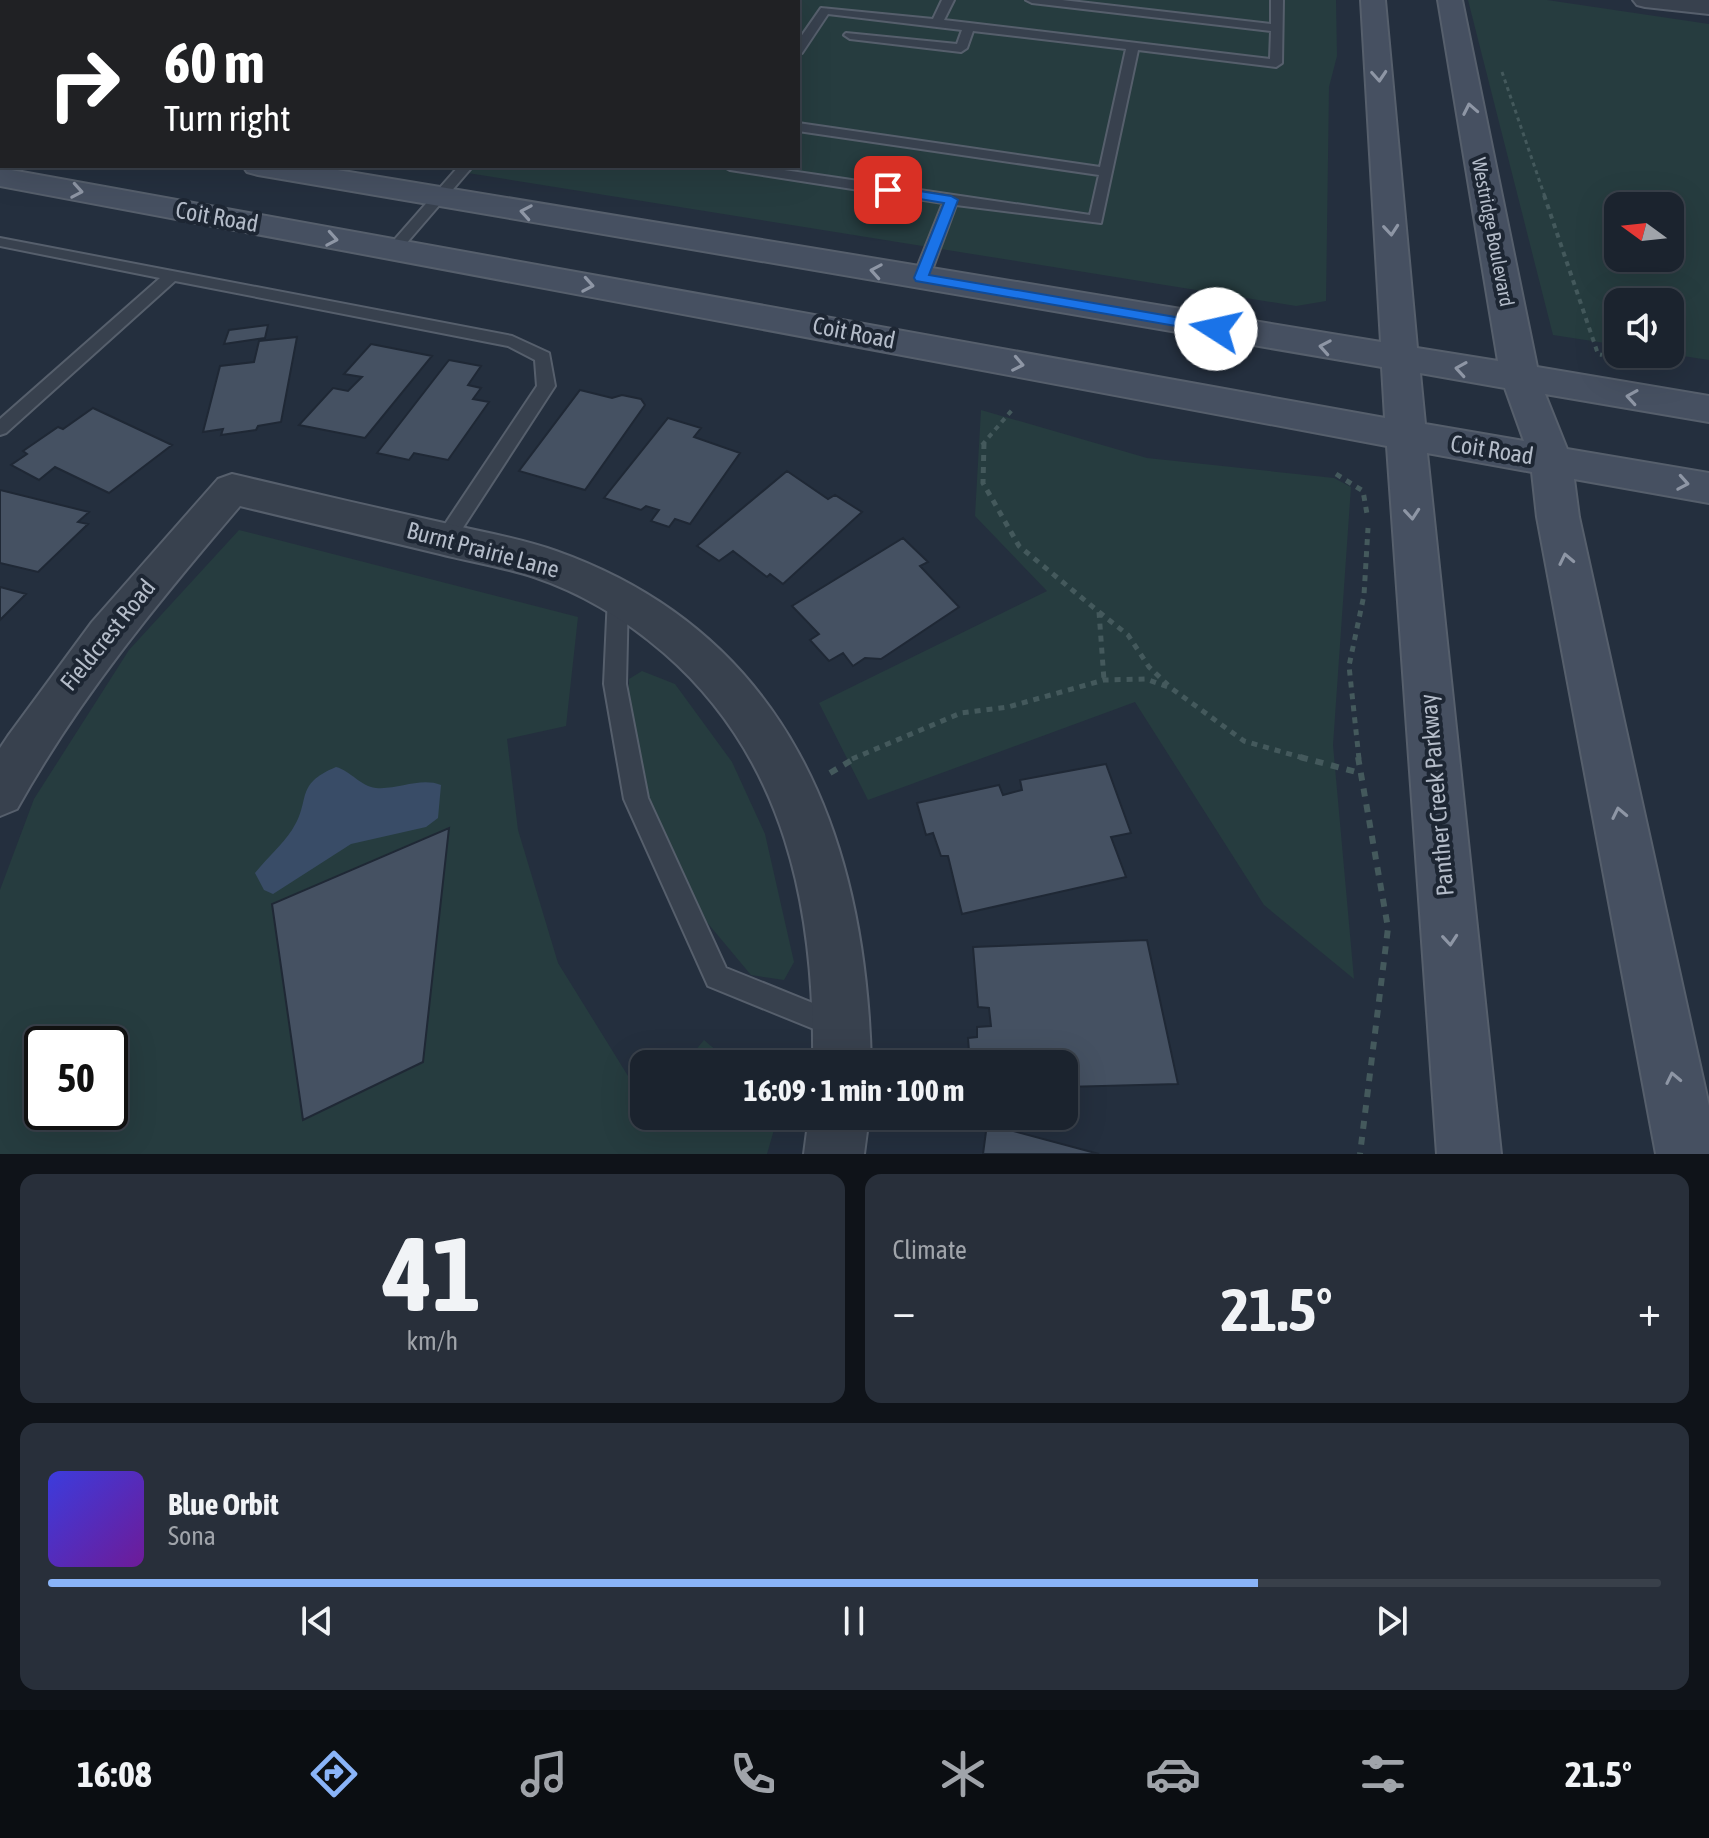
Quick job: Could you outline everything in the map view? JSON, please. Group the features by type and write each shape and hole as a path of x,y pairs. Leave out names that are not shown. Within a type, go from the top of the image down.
{"main road":[{"path":"1373,0 1407,436"},
{"name":"Westridge Boulevard","path":"1450,0 1520,378 1551,460"},
{"path":"270,168 1709,409"},
{"name":"Coit Road","path":"0,177 1407,436 1709,488"},
{"name":"Panther Creek Parkway","path":"1407,436 1469,1154"},
{"path":"1551,460 1561,532 1688,1154"}],"street":[{"path":"1645,0 1709,7"},
{"name":"Burnt Prairie Lane","path":"232,489 446,538 540,562 580,577 654,619 719,677 756,725 796,797 815,847 829,902 839,962 843,1046"},
{"name":"Fieldcrest Road","path":"0,793 55,702 90,654 232,489"},
{"path":"834,1154 837,1130"}],"lane":[{"path":"937,23 948,0"},
{"path":"1032,0 1277,28"},
{"path":"800,47 825,10 1276,63 1277,0"},
{"path":"850,35 961,48 969,27"},
{"path":"743,168 1096,220 1133,46"},
{"path":"800,127 1106,172"},
{"path":"393,250 464,168"},
{"path":"921,278 951,200"},
{"path":"0,242 512,341 543,357 546,386 446,538"},
{"path":"0,429 171,276"},
{"path":"618,596 615,684 636,799 717,977 843,1046"}],"path":[{"path":"1498,59 1598,354"},
{"path":"1012,410 982,445 983,483 1019,546 1128,635 1149,667 1171,688 1244,741 1360,773"},
{"path":"1336,474 1363,491 1368,523 1364,595 1349,666 1360,773 1388,928 1360,1154"},
{"path":"1099,612 1104,680"},
{"path":"796,797 846,761 961,713 1008,707 1104,680 1146,679 1171,688"}],"green space":[{"path":"800,0 1336,0 1337,56 1329,87 1326,301 1296,306 436,168 800,168"},
{"path":"1468,0 1547,0 1709,24 1709,360 1684,356 1684,288 1604,288 1604,343 1553,335"},
{"path":"981,410 1147,458 1334,478 1351,487 1333,745 1354,979 1264,905 1135,702 868,800 819,703 1047,591 975,516"},
{"path":"239,530 578,617 566,726 507,739 518,830 558,963 630,1079 630,1130 774,1130 767,1154 0,1154 0,890 34,799 129,650"},
{"path":"642,671 675,684 732,762 765,834 794,962 784,980 751,975 695,908 647,809 629,726 629,679"},
{"path":"704,1040 716,1050 696,1050"}],"water":[{"path":"336,767 376,788 425,782 441,785 438,818 426,827 351,844 273,894 264,890 255,873 292,830 308,787"}],"building":[{"path":"268,325 265,338 224,344 229,330"},
{"path":"297,337 281,422 258,426 256,430 221,435 223,429 203,432 220,366 254,362 259,341"},
{"path":"371,344 432,356 365,438 299,425 333,388 348,391 362,377 344,374"},
{"path":"449,360 481,366 468,385 481,388 473,399 489,402 448,460 414,453 409,460 377,453"},
{"path":"580,390 612,398 622,395 641,399 645,405 585,490 519,471"},
{"path":"93,408 172,445 109,493 55,467 39,480 11,465 27,454 23,451"},
{"path":"668,418 701,428 694,437 740,453 690,524 675,519 669,527 651,521 659,510 646,506 641,510 604,498"},
{"path":"787,471 828,499 835,495 862,512 783,584 770,574 767,577 733,551 719,561 697,546"},
{"path":"0,490 89,512 78,522 88,524 38,572 0,563"},
{"path":"903,538 928,562 920,566 959,607 881,659 865,658 853,666 843,653 829,661 810,640 819,634 792,606"},
{"path":"0,587 26,594 0,620"},
{"path":"1106,764 1131,833 1111,837 1126,877 962,914 948,856 941,856 933,833 926,835 917,803 999,785 1003,795 1022,790 1020,780"},
{"path":"449,828 423,1062 303,1120 272,904"},
{"path":"1147,940 1178,1084 1078,1087 1078,1050 969,1050 968,1038 977,1037 977,1027 991,1026 989,1008 978,1007 973,947"},
{"path":"986,1130 1009,1130 1099,1154 983,1154"}],"route":[{"path":"888,190 951,200 921,278 1216,329"}]}
